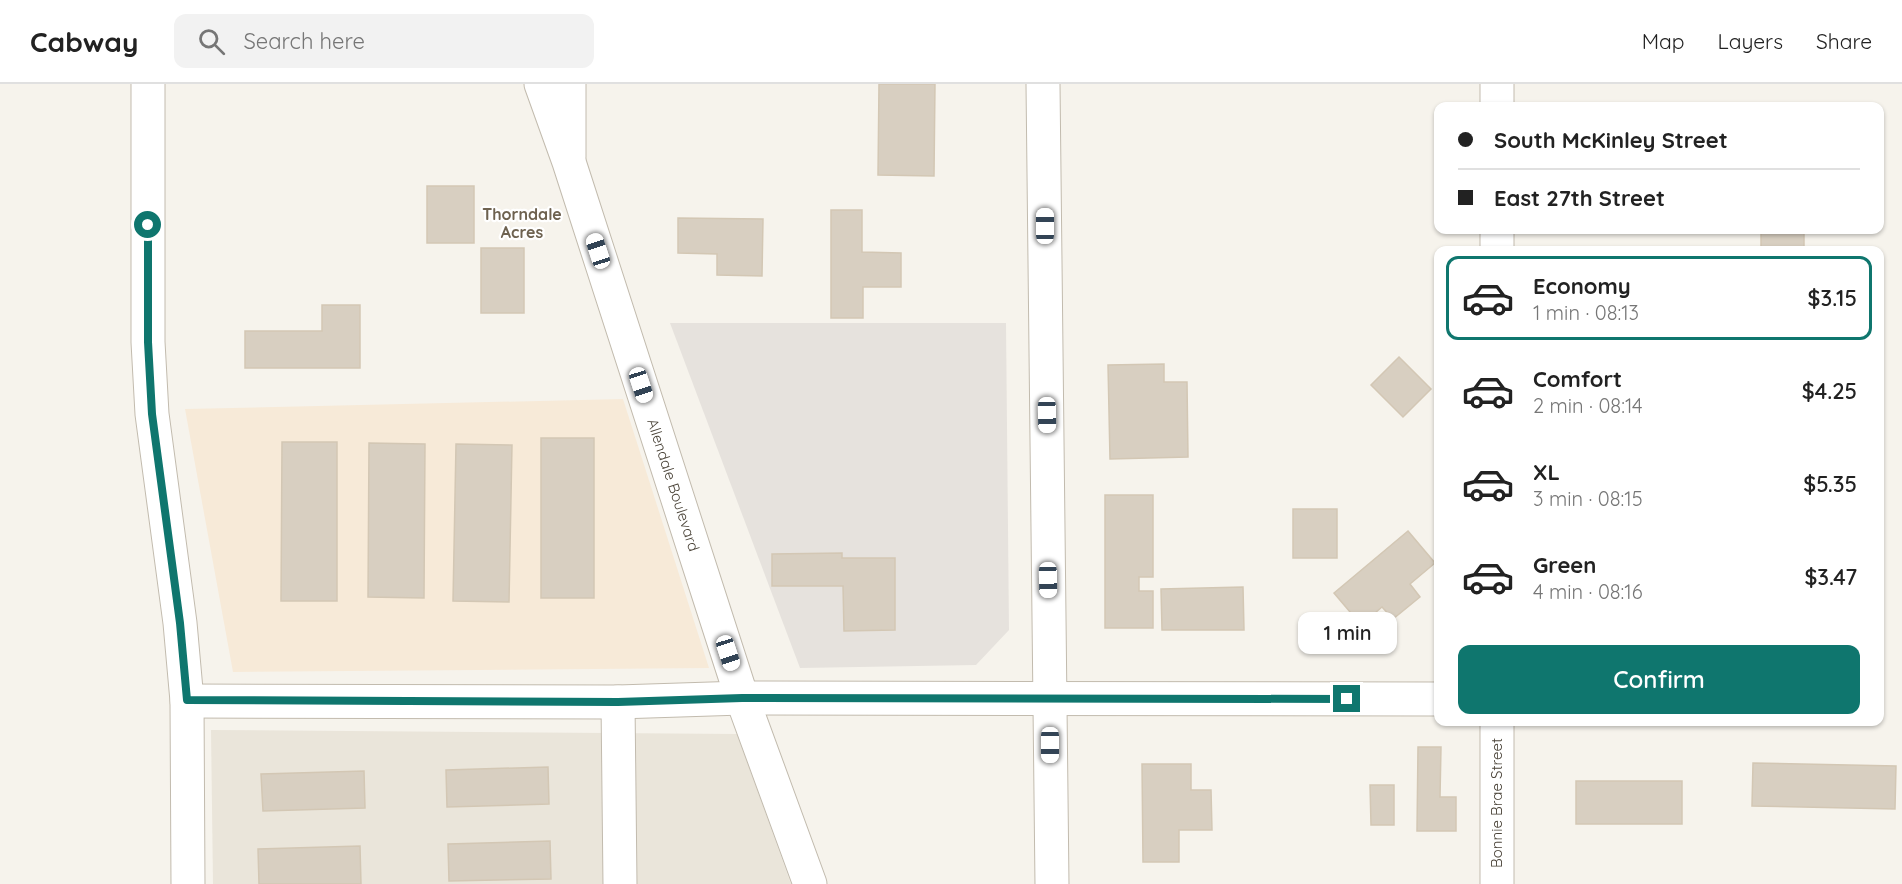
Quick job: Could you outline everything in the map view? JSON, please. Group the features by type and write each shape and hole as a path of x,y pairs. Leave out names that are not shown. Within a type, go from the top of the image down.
{"street":[{"path":"148,84 148,342 152,414 180,623 187,700 188,884"},
{"name":"Allendale Boulevard","path":"541,84 569,162 742,698 810,884"},
{"path":"568,84 569,162"},
{"path":"1043,84 1052,884"},
{"path":"1497,84 1497,102"},
{"path":"187,700 618,702 742,698 1434,699"},
{"path":"618,702 620,884"},
{"name":"Bonnie Brae Street","path":"1497,726 1497,884"}],"shaded area":[{"path":"670,323 1006,323 1009,630 976,665 800,668"},
{"path":"623,399 709,668 233,672 185,409"},
{"path":"211,730 737,734 791,884 213,884"}],"building":[{"path":"879,84 935,84 934,176 878,175"},
{"path":"427,186 474,186 474,243 427,243"},
{"path":"831,210 862,210 862,252 901,253 901,287 863,287 863,318 831,318"},
{"path":"678,218 763,219 762,276 717,275 717,254 678,253"},
{"path":"1761,234 1804,234 1804,246 1761,246"},
{"path":"481,248 524,248 524,313 481,313"},
{"path":"322,305 360,305 360,368 245,368 245,331 322,331"},
{"path":"1399,357 1431,389 1403,417 1371,385"},
{"path":"1164,364 1164,382 1187,382 1188,457 1110,459 1108,365"},
{"path":"541,438 594,438 594,598 541,598"},
{"path":"282,442 337,442 337,601 281,601"},
{"path":"369,443 425,444 424,598 368,597"},
{"path":"456,444 512,445 509,602 453,601"},
{"path":"1105,495 1153,495 1153,577 1139,577 1139,591 1153,591 1153,628 1105,628"},
{"path":"1293,509 1337,509 1337,558 1293,558"},
{"path":"1408,531 1434,562 1410,584 1420,597 1393,619 1382,607 1361,625 1334,593"},
{"path":"842,553 842,558 895,558 895,630 844,631 843,586 772,586 772,554"},
{"path":"1243,587 1244,630 1162,630 1161,589"},
{"path":"1418,747 1441,747 1440,797 1456,797 1456,831 1417,831"},
{"path":"1753,763 1896,766 1895,809 1752,806"},
{"path":"1142,764 1191,764 1191,790 1211,790 1212,830 1179,830 1179,862 1143,862"},
{"path":"548,767 549,804 447,807 446,770"},
{"path":"364,771 365,808 263,811 261,774"},
{"path":"1576,781 1682,781 1682,824 1576,824"},
{"path":"1370,785 1394,785 1394,825 1371,825"},
{"path":"550,841 551,879 449,881 448,844"},
{"path":"360,846 361,884 259,884 258,849"}],"district":[{"name":"Thorndale Acres","path":"522,223"}],"route":[{"path":"148,225 148,342 152,414 180,623 187,700 618,702 742,698 1347,699"}]}
